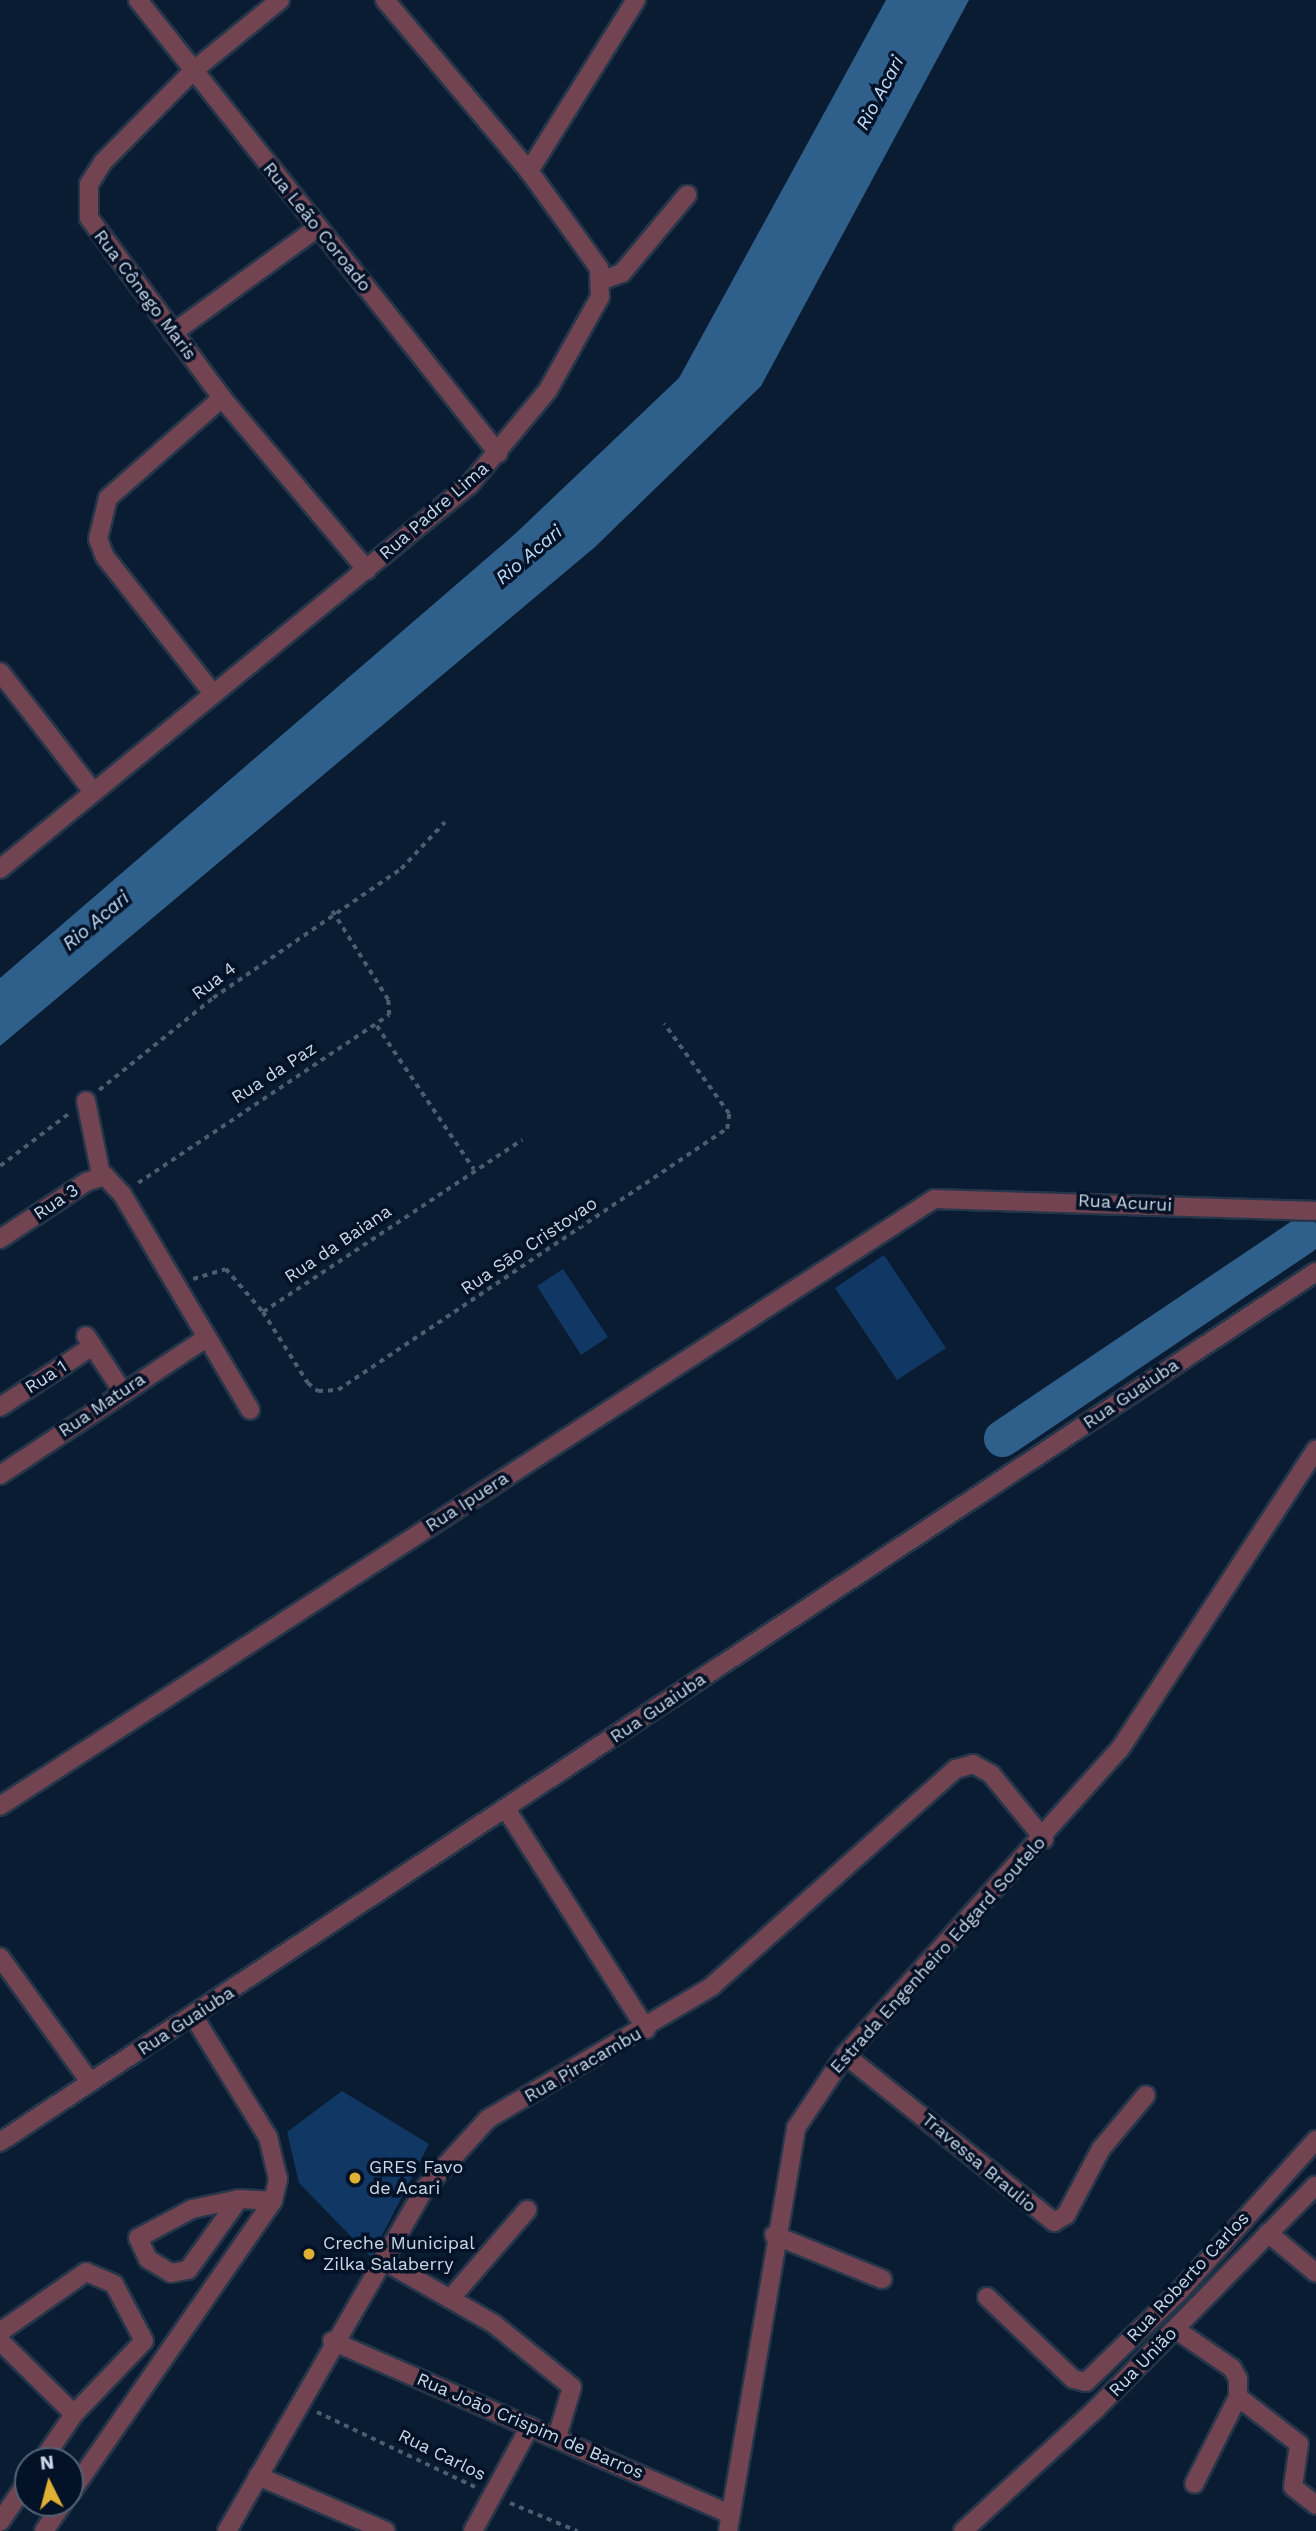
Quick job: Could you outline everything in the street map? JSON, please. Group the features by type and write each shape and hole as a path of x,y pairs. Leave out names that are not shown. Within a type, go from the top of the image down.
{"street":[{"name":"Rua Leão Coroado","path":"138,0 498,453"},
{"name":"Rua Cônego Maris","path":"280,0 193,71 103,162 89,184 87,205 98,236 222,398 367,570"},
{"path":"385,0 529,171 603,279 622,273 687,195"},
{"path":"529,171 636,0"},
{"path":"173,333 317,228"},
{"name":"Rua Padre Lima","path":"0,869 91,789 211,691 367,570 498,453 570,357 603,279"},
{"path":"211,691 105,557 98,539 108,498 222,398"},
{"path":"0,672 91,789"},
{"path":"86,1101 112,1184 179,1289 250,1410"},
{"name":"Rua 3","path":"0,1239 112,1184"},
{"name":"Rua Acurui","path":"934,1199 1316,1211"},
{"name":"Rua Ipuera","path":"0,1806 934,1199"},
{"name":"Rua Guaiuba","path":"0,2142 194,2017 1316,1272"},
{"name":"Rua Matura","path":"0,1475 206,1338"},
{"name":"Rua 1","path":"0,1408 89,1341 123,1392"},
{"name":"Estrada Engenheiro Edgard Soutelo","path":"728,2522 774,2235 796,2128 845,2055 1044,1839 1144,1715 1316,1449"},
{"name":"Rua Piracambu","path":"227,2531 296,2403 425,2188 488,2119 646,2029 711,1987 784,1926 956,1769 974,1764 991,1774 1044,1839"},
{"path":"506,1809 646,2029"},
{"path":"0,1957 90,2082"},
{"path":"84,2474 273,2201 278,2179 268,2137 194,2017"},
{"name":"Travessa Braulio","path":"845,2055 1054,2222 1066,2215 1101,2149 1146,2095"},
{"name":"Rua Roberto Carlos","path":"987,2297 1073,2379 1086,2382 1179,2292 1314,2145"},
{"name":"Rua União","path":"962,2531 1175,2329 1316,2185"},
{"path":"239,2199 188,2270 171,2273 148,2259 138,2238 192,2209 239,2199 273,2201"},
{"path":"450,2299 527,2210"},
{"path":"1268,2233 1316,2273"},
{"path":"774,2235 882,2279"},
{"path":"382,2260 515,2339 572,2387 557,2437"},
{"path":"0,2332 86,2272 114,2284 144,2341 74,2414 52,2447"},
{"path":"1179,2292 1193,2309"},
{"path":"1175,2329 1232,2368 1238,2398 1194,2484"},
{"path":"0,2341 74,2414"},
{"name":"Rua Joāo Crispim de Barros","path":"332,2341 557,2437 728,2522"},
{"path":"1238,2398 1299,2444 1293,2487 1316,2505"},
{"path":"473,2531 530,2426"},
{"path":"258,2476 386,2531"},
{"path":"0,2522 14,2502"}],"path":[{"name":"Rua 4","path":"0,1166 332,911 401,869 445,822"},
{"path":"332,911 390,1007 377,1025 474,1169"},
{"name":"Rua Sāo Cristovao","path":"263,1312 308,1383 318,1391 338,1390 727,1129 729,1114 664,1024"},
{"name":"Rua da Paz","path":"112,1184 377,1025"},
{"name":"Rua da Baiana","path":"263,1312 474,1169 522,1140"},
{"path":"179,1289 204,1272 226,1269 263,1312"},
{"name":"Rua Carlos","path":"296,2403 492,2495 577,2531"}],"water":[{"name":"Rio Acari","path":"886,0 969,0 761,386 595,547 0,1046 0,978 516,533 679,378"}],"building":[{"path":"884,1255 946,1348 897,1380 835,1288"},
{"path":"563,1269 608,1337 581,1355 537,1286"},
{"name":"GRES Favo de Acari","path":"342,2091 429,2144 371,2257 299,2183 287,2132"}],"waterway":[{"path":"1002,1438 1302,1236"}],"place":[{"name":"GRES Favo de Acari","path":"355,2178"},
{"name":"Creche Municipal Zilka Salaberry","path":"309,2254"}]}
